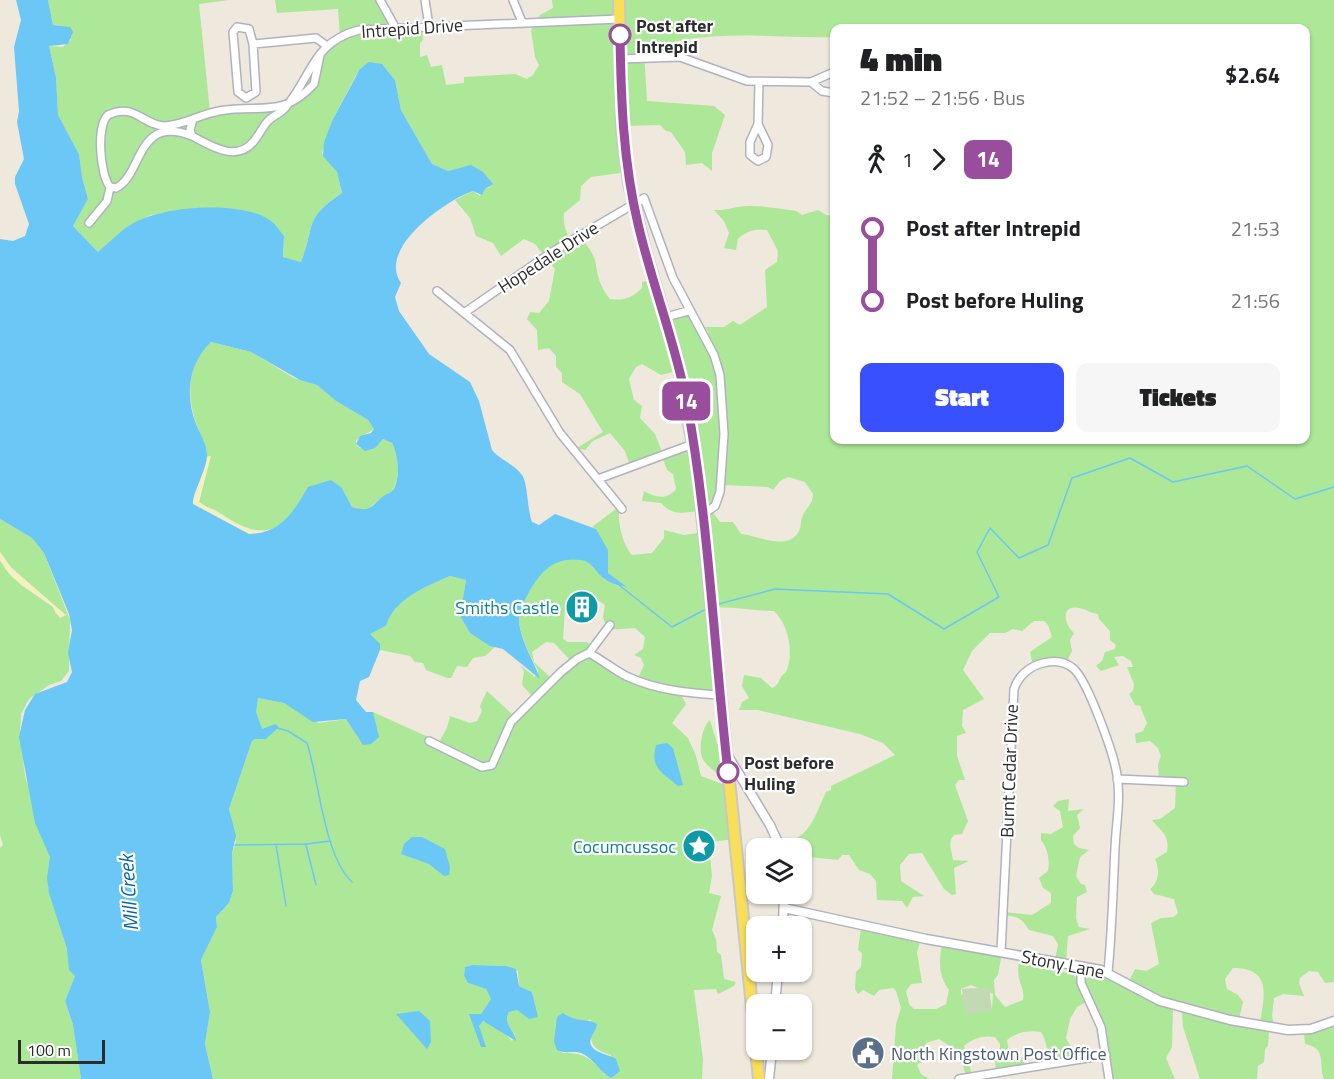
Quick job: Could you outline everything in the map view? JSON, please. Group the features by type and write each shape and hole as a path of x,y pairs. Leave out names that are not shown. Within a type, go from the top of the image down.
{"main road":[{"path":"619,0 622,132 633,203 680,372 693,444 751,994"},
{"path":"757,1060 759,1079"}],"street":[{"path":"380,0 395,27"},
{"path":"425,0 429,26"},
{"path":"513,0 522,22"},
{"name":"Intrepid Drive","path":"110,187 116,188 125,182 139,153 152,139 175,132 192,136 221,151 244,150 269,120 284,109 327,46 350,32 395,27 620,19"},
{"path":"242,27 249,28 253,44 256,92 246,98 238,92 234,30 242,27"},
{"path":"253,44 316,38 327,46"},
{"path":"89,223 106,201 110,187 105,179 101,136 103,120 108,115 134,112 166,126 222,110 271,110 290,101 314,84 321,53"},
{"path":"621,59 680,57 747,81 759,82 811,82 830,74"},
{"path":"758,124 766,137 768,153 758,161 750,155 749,149 758,124 759,82"},
{"path":"811,82 822,91 830,92"},
{"path":"192,136 190,130 193,119"},
{"path":"633,203 644,198 670,271 688,311 714,355 721,386 724,434 720,492 715,506 702,515"},
{"name":"Hopedale Drive","path":"464,313 552,252 633,203"},
{"path":"437,291 510,350 560,433 622,509"},
{"path":"666,316 688,311"},
{"path":"598,479 693,444"},
{"path":"429,741 482,767 490,767 495,762 505,734 515,718 561,672 589,653 610,625"},
{"path":"589,653 625,675 648,685 680,692 719,694"},
{"name":"Burnt Cedar Drive","path":"1002,952 1012,695 1015,684 1030,668 1056,661 1076,671 1105,736 1118,779 1113,927 1108,972"},
{"path":"726,753 776,838"},
{"path":"1118,779 1184,782"},
{"path":"784,904 784,916"},
{"name":"Stony Lane","path":"784,908 926,939 1108,972 1161,1001 1230,1020 1288,1030 1311,1029 1334,1021"},
{"path":"1081,966 1081,983 1099,1020 1109,1079"},
{"path":"959,1079 1106,1055"},
{"path":"769,1079 771,1060"}],"green space":[{"path":"48,0 229,0 199,4 210,112 252,111 290,101 312,64 340,37 338,9 277,13 275,0 380,0 395,27 422,27 423,40 420,43 420,57 427,55 431,67 442,65 446,85 464,83 464,77 515,74 527,79 533,75 539,65 535,57 531,30 540,15 553,8 552,0 1334,0 1334,982 1325,983 1318,972 1309,971 1300,978 1299,983 1304,996 1283,994 1274,998 1272,1016 1274,1025 1260,1022 1263,984 1254,972 1245,969 1233,968 1225,979 1227,989 1238,995 1243,1002 1239,1019 1169,999 1129,981 1135,969 1146,971 1159,964 1151,923 1161,918 1174,917 1178,913 1174,899 1154,894 1150,889 1158,876 1155,859 1167,852 1168,846 1164,834 1152,820 1160,819 1175,808 1176,783 1159,779 1158,764 1161,756 1158,748 1150,741 1136,743 1135,734 1143,731 1147,723 1140,706 1135,705 1129,694 1133,691 1134,684 1127,667 1133,667 1131,661 1123,656 1114,657 1119,665 1101,671 1096,666 1102,661 1105,652 1115,649 1116,645 1110,640 1110,631 1099,619 1098,614 1073,608 1066,612 1066,621 1074,633 1070,640 1072,651 1066,663 1033,666 1030,652 1052,637 1044,621 1034,621 1022,631 1013,629 1005,633 990,633 972,651 963,670 984,699 963,710 962,726 966,733 957,736 957,756 965,780 959,780 955,785 968,821 962,834 954,835 950,844 953,860 969,861 954,868 956,894 952,895 944,889 922,853 909,854 900,865 901,881 924,896 913,897 907,908 902,901 877,900 876,881 870,874 859,870 849,855 842,855 838,860 812,857 812,838 796,838 808,828 826,792 831,790 831,786 895,755 883,743 860,734 758,710 739,710 742,702 749,698 742,686 744,675 761,678 772,688 786,672 790,646 786,630 774,611 712,608 720,694 680,693 686,704 672,723 688,738 701,776 725,785 735,839 711,842 709,846 712,876 709,893 721,896 712,930 716,939 717,952 721,955 724,979 736,982 734,986 718,994 716,989 694,990 703,1059 702,1079 213,1079 205,1044 210,1012 201,960 217,927 216,917 229,903 233,891 232,853 236,842 229,809 252,741 266,739 274,730 262,729 260,725 255,710 258,698 284,703 319,723 346,719 359,739 373,712 439,742 447,728 450,716 470,723 477,721 482,711 480,706 487,691 514,716 532,696 522,685 524,671 520,665 535,677 538,671 524,641 519,622 524,602 541,573 561,560 580,559 590,564 610,582 626,587 608,573 608,561 596,529 592,527 620,506 621,532 632,555 652,553 664,538 664,530 684,535 704,532 700,511 674,512 661,503 642,501 644,491 660,497 669,495 676,489 673,474 667,470 661,454 630,465 625,451 610,433 593,441 585,450 577,448 603,432 580,394 562,382 562,373 556,367 556,356 549,348 538,350 537,330 527,319 530,312 539,313 549,301 555,269 535,244 524,239 501,256 493,243 476,236 470,218 455,200 473,191 480,196 485,189 490,187 464,167 448,171 432,164 401,110 395,80 382,64 356,75 333,119 322,153 337,172 342,193 330,201 316,216 301,262 283,257 284,236 199,209 151,215 131,224 98,252 73,226 88,199 79,154 58,115 56,77 49,46 63,47 71,40 63,26 53,25","holes":["642,364 661,375 680,370 693,441 662,452 655,434 640,418 642,406 634,400 629,379 636,367","788,477 805,482 813,494 811,503 802,517 798,533 793,538 786,541 771,541 741,534 733,522 720,522 712,511 724,485 768,487 773,490 780,481","583,590 605,605 603,617 607,630 635,628 645,637 643,649 634,655 641,658 644,665 637,680 591,653 593,648 587,642 568,642 563,639 565,608 573,594","546,642 554,643 571,661 551,678 534,662 532,652","472,965 506,966 518,971 519,986 532,992 535,1005 530,1019 517,1010 509,1012 508,1024 515,1035 512,1041 503,1031 487,1021 481,1022 479,1026 469,1014 481,1014 491,999 486,989 468,983 464,976 465,967","563,1013 574,1021 591,1020 592,1043 598,1050 611,1055 605,1075 586,1057 562,1053 558,1050"]},
{"path":"211,342 251,352 294,378 317,385 336,401 368,420 374,429 356,440 356,445 360,448 375,447 383,439 392,443 398,473 396,485 392,491 368,508 362,509 352,507 342,488 307,504 287,521 268,530 250,529 201,504 199,502 210,456 207,457 205,445 193,415 190,392 197,360"},
{"path":"0,519 32,538 44,553 70,620 69,671 61,681 49,685 29,699 21,714 20,733 25,776 51,858 48,887 75,976 65,1001 73,1025 81,1079 0,1079 0,848 3,845 0,835 0,561 21,585 53,607 56,614 65,615 3,560 0,552"},
{"path":"450,576 466,580 460,616 470,633 495,647 485,656 473,658 467,667 457,666 451,678 447,678 426,670 423,663 415,662 410,656 380,650 379,644 369,634 386,626 396,608 403,601"},
{"path":"710,720 721,762 722,769 718,774 704,761 701,752 703,733"},
{"path":"1069,799 1068,811 1084,809 1077,815 1080,828 1073,836 1074,844 1079,848 1089,850 1080,857 1076,876 1081,884 1085,885 1087,892 1077,897 1076,918 1079,927 1090,929 1068,936 1066,962 1055,960 1058,944 1053,936 1029,930 1022,921 1005,915 1005,912 1032,915 1051,903 1051,893 1043,888 1039,878 1048,871 1049,867 1041,833 1051,834 1063,827 1060,811 1053,806 1058,801"},
{"path":"861,927 921,939 917,952 922,983 911,984 906,991 909,1004 914,1009 936,1009 946,1004 949,990 940,968 942,943 1002,953 998,975 994,980 995,995 1005,1007 1023,1000 1018,975 1019,963 1074,974 1086,1002 1077,1007 1070,1019 1066,1038 1072,1049 1072,1061 1051,1064 1041,1032 1019,1033 1007,1040 1009,1052 1020,1060 1023,1056 1025,1068 996,1072 995,1060 1000,1054 1000,1044 995,1037 983,1037 964,1046 972,1075 966,1077 960,1053 939,1039 926,1043 924,1052 926,1059 917,1065 921,1074 929,1079 892,1079 896,1024 901,1008 893,988 879,990 874,996 863,990 858,994 855,989 856,972 861,967 862,953 858,950","holes":["971,985 993,994 992,1009 961,994 961,989"]},
{"path":"1094,974 1125,984 1173,1009 1172,1047 1166,1058 1175,1079 1114,1079 1105,1029 1086,985 1085,979"},
{"path":"989,987 992,1011 965,1015 962,989"},
{"path":"1182,1012 1269,1032 1264,1062 1258,1066 1257,1079 1200,1079 1183,1027"},
{"path":"1334,1026 1334,1079 1324,1079 1320,1053 1312,1046 1305,1044 1304,1034"}],"sand":[{"path":"211,456 199,502 252,531 265,531 249,534 193,504 207,457"},
{"path":"0,552 13,570 66,615 60,618 52,606 12,577 2,561"}],"water":[{"name":"Mill Creek","path":"16,0 48,0 53,25 70,27 73,32 68,44 49,46 56,77 58,115 79,154 88,199 73,226 98,252 130,225 159,213 219,208 255,213 270,220 284,236 283,257 301,262 312,223 321,210 342,193 337,172 323,156 324,142 333,119 360,69 369,62 382,64 395,80 401,110 432,164 448,171 471,165 483,172 493,184 485,189 482,195 473,191 446,205 417,228 406,242 398,256 396,270 401,283 395,297 399,311 429,354 470,382 479,401 492,450 515,467 524,479 532,522 539,525 555,514 596,529 608,550 608,573 627,587 609,581 590,564 581,560 562,561 542,573 524,602 519,622 525,644 540,679 503,649 490,646 470,633 460,616 466,580 450,576 412,595 396,608 386,626 370,634 380,644 380,650 369,677 360,681 356,700 366,712 373,712 379,737 371,744 363,745 346,719 313,722 284,703 258,698 256,712 262,729 275,724 279,727 266,739 252,741 229,809 236,836 232,853 233,891 229,903 216,917 217,927 201,960 210,1012 205,1044 213,1079 81,1079 73,1025 65,1001 75,976 69,970 67,949 49,893 47,878 50,857 35,823 19,737 25,710 35,694 67,682 72,672 68,653 72,630 69,614 44,553 32,538 0,519 0,239 13,241 25,236 29,224 15,184 15,177 24,159 17,122 19,111 14,47 21,20","holes":["211,342 251,352 300,380 317,385 336,401 368,420 374,429 371,433 360,436 356,444 365,451 375,448 383,439 392,443 398,466 396,485 393,490 371,507 362,509 352,507 342,488 331,480 308,487 285,520 270,530 249,534 193,504 207,455 190,402 193,370 197,360"]},
{"path":"667,743 673,748 683,785 678,786 656,765 656,745"},
{"path":"412,837 422,837 445,849 450,867 449,875 444,876 429,864 401,854 404,844"},
{"path":"472,965 506,966 516,969 519,986 532,992 538,1017 529,1019 517,1010 509,1012 507,1016 516,1041 483,1021 479,1026 486,1047 481,1047 469,1014 481,1014 491,999 486,989 468,983 464,976 465,967"},
{"path":"419,1011 430,1021 431,1042 427,1049 396,1014"},
{"path":"563,1013 597,1024 590,1043 599,1052 616,1059 620,1071 611,1078 585,1055 557,1050 554,1042 557,1017"}],"waterway":[{"path":"715,605 775,589 888,594 944,629 999,597 977,552 990,528 1019,558 1048,545 1072,478 1130,458 1173,482 1247,466 1295,499 1334,487"},
{"path":"619,585 672,627 708,608"},
{"path":"277,728 288,731 307,743 335,855 352,882"},
{"path":"235,845 306,844 330,841"},
{"path":"276,845 286,906"},
{"path":"306,845 316,885"}],"bus line":[{"name":"14","path":"620,35 622,132 629,183 645,250 678,362 695,454 728,772"}],"place":[{"name":"Post after Intrepid","path":"620,35"},
{"name":"Smiths Castle","path":"582,607"},
{"name":"Post before Huling","path":"728,772"},
{"name":"Cocumcussoc","path":"699,846"},
{"name":"North Kingstown Post Office","path":"868,1053"}]}
